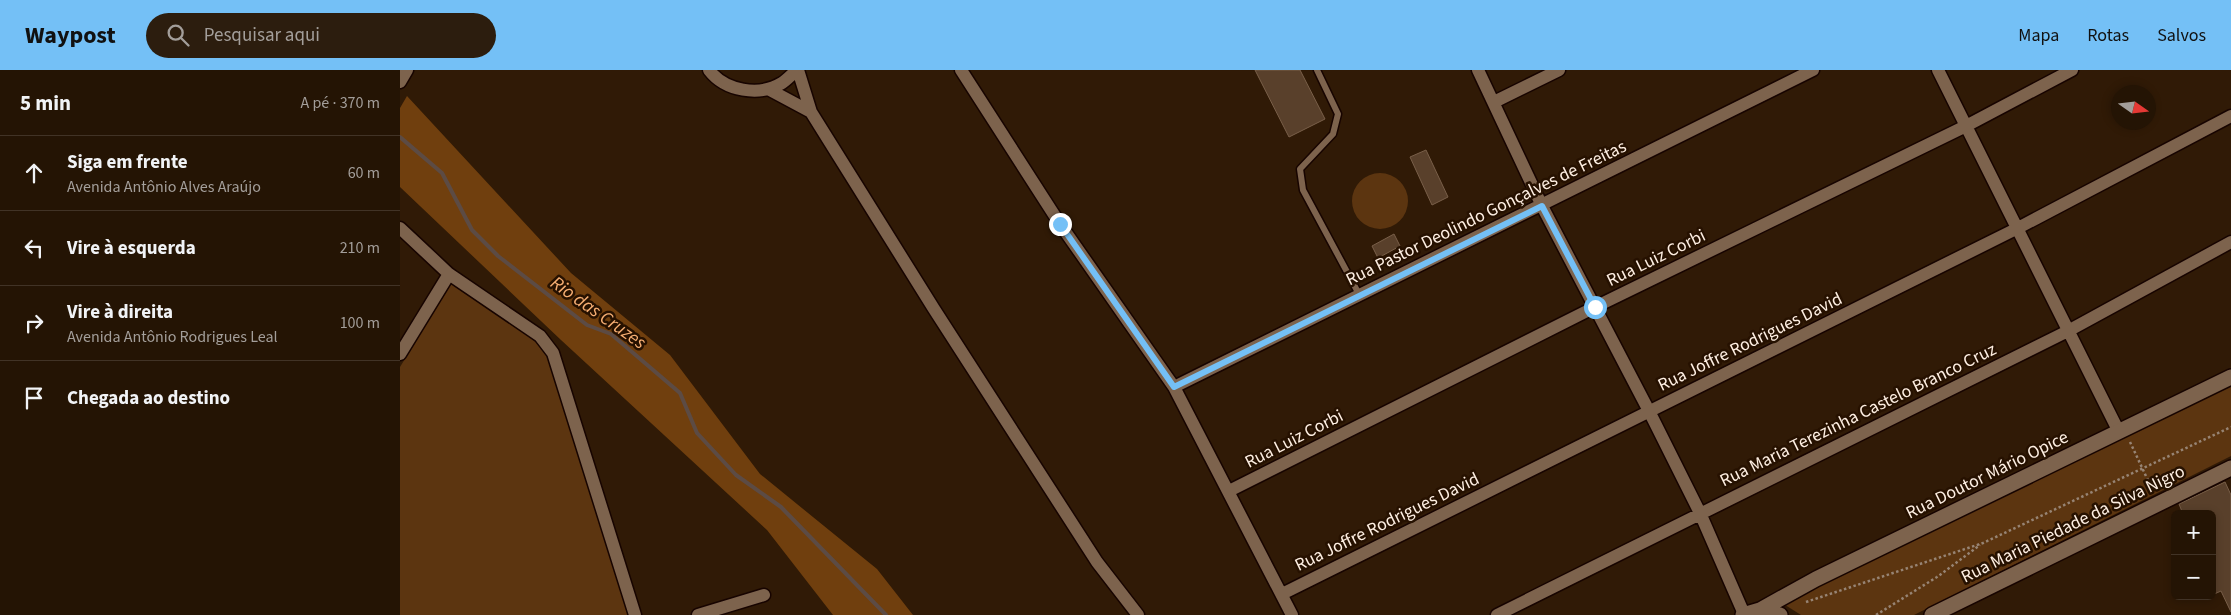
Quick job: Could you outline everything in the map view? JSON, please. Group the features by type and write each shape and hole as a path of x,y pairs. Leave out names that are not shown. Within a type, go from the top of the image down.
{"street":[{"path":"400,82 407,70"},
{"path":"709,70 714,76 729,86 747,91 768,89 782,83 798,70 811,112 934,309 1092,554 1138,615"},
{"path":"962,70 1060,224 1174,387 1292,615"},
{"path":"1478,70 1542,206 1650,411 1700,513 1743,615 1760,610 1780,615"},
{"path":"1494,102 1559,70"},
{"name":"Rua Pastor Deolindo Gonçalves de Freitas","path":"1174,387 1813,70"},
{"path":"1938,70 2068,331 2122,430"},
{"name":"Rua Luiz Corbi","path":"1229,491 1595,307 1966,126 2072,70"},
{"path":"768,89 811,112"},
{"name":"Rua Joffre Rodrigues David","path":"1282,594 2018,228 2231,116"},
{"path":"400,228 449,274 540,336 553,353 634,615"},
{"name":"Rua Maria Terezinha Castelo Branco Cruz","path":"1497,615 2068,331 2231,242"},
{"path":"400,354 449,274"},
{"name":"Rua Doutor Mário Opice","path":"1760,610 1816,580 2231,378"},
{"name":"Rua Maria Piedade da Silva Nigro","path":"1932,615 2231,468"},
{"path":"698,615 764,595"}],"lane":[{"path":"1317,70 1338,114 1333,134 1300,168 1303,190 1360,296"}],"path":[{"path":"1801,603 1983,543 2231,427"},
{"path":"2122,430 2159,502"},
{"path":"1876,615 1937,577 1983,543"}],"shaded area":[{"path":"407,96 571,273 670,355 760,474 877,569 913,615 833,615 767,530 561,340 400,187 400,108"},
{"path":"1374,173 1386,173 1396,177 1404,185 1408,201 1404,217 1396,225 1386,229 1374,229 1364,225 1356,217 1352,207 1352,195 1356,185 1364,177"},
{"path":"451,284 531,338 541,347 547,357 631,615 400,615 400,367"},
{"path":"2231,386 2231,456 1914,615 1801,615 1782,603"}],"building":[{"path":"1255,70 1300,70 1325,119 1289,137"},
{"path":"1426,150 1448,197 1432,205 1410,157"},
{"path":"1394,234 1400,246 1378,258 1372,246"},
{"path":"2225,482 2231,495 2231,612 2221,591 2216,593 2216,510 2181,510 2179,504"}],"waterway":[{"name":"Rio das Cruzes","path":"400,137 442,173 472,230 498,256 587,325 611,334 680,393 697,433 736,475 781,507 886,615"}],"route":[{"path":"1060,224 1174,387 1542,206 1595,307"}]}
